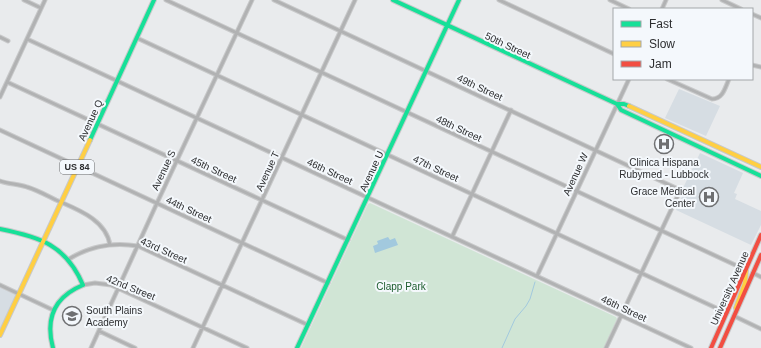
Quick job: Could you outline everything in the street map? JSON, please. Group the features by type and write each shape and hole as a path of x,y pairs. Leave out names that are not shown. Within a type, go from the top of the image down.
{"main road":[{"name":"Avenue Q","path":"0,335 154,0"},
{"name":"50th Street","path":"393,0 617,104 624,104 761,166"},
{"name":"Avenue U","path":"298,348 459,0"},
{"name":"50th Street","path":"617,104 621,110 761,176"},
{"path":"0,230 23,234 43,242 63,253 69,258 76,269 83,285 69,291 63,296 53,310 49,326 49,334 53,348"},
{"name":"University Avenue","path":"711,348 761,236"},
{"name":"University Avenue","path":"720,348 761,255"},
{"path":"734,316 738,299 748,275 746,270"}],"street":[{"path":"24,0 41,8"},
{"path":"0,97 45,0"},
{"name":"48th Street","path":"166,0 746,270"},
{"name":"Avenue S","path":"90,348 252,0"},
{"name":"49th Street","path":"274,0 679,190 662,231"},
{"name":"Avenue T","path":"193,348 355,0"},
{"path":"499,0 613,54"},
{"path":"610,0 628,8"},
{"path":"722,0 739,8"},
{"path":"0,37 8,41"},
{"name":"47th Street","path":"137,38 727,313"},
{"name":"46th Street","path":"27,39 691,348"},
{"name":"Avenue W","path":"537,276 629,80"},
{"path":"669,80 708,98 717,99 720,97 728,80"},
{"name":"45th Street","path":"7,82 348,240"},
{"path":"452,237 511,110"},
{"name":"44th Street","path":"0,130 328,282"},
{"path":"0,181 28,187 83,212 98,224 107,234 110,245"},
{"path":"606,348 662,231"},
{"name":"43rd Street","path":"69,258 91,249 110,245 138,246 308,325"},
{"path":"753,273 761,277"},
{"name":"42nd Street","path":"83,285 94,283 118,288 247,348"},
{"path":"0,285 53,310"},
{"path":"734,316 761,329"},
{"path":"98,331 135,348"}],"shaded area":[{"path":"679,89 720,106 706,136 665,118"},
{"name":"Grace Medical Center","path":"700,153 743,173 734,193 737,194 735,199 761,211 761,225 751,245 676,210 685,190 683,188"},
{"path":"0,285 19,294 0,332"}],"green space":[{"name":"Clapp Park","path":"370,203 616,317 617,319 604,348 301,348 368,204"}],"water":[{"path":"388,237 390,240 395,238 398,245 375,253 373,246 378,244 377,241"}],"waterway":[{"path":"502,348 515,319 530,299 535,282"}],"traffic: fast":[{"path":"90,140 154,0"},
{"path":"393,0 617,104 629,106"},
{"path":"297,348 459,0"},
{"path":"617,104 621,110 761,176"},
{"path":"0,229 27,236 50,245 68,260 76,271 83,285 65,296 54,310 50,327 53,348"}],"traffic: slow":[{"path":"629,106 761,167"},
{"path":"0,335 90,140"},
{"path":"736,308 745,283 746,270"}],"traffic: jam":[{"path":"711,348 761,235"},
{"path":"720,348 761,255"}],"place":[{"name":"Clinica Hispana Rubymed - Lubbock","path":"664,144"},
{"name":"Grace Medical Center","path":"709,197"},
{"name":"South Plains Academy","path":"72,316"}]}
